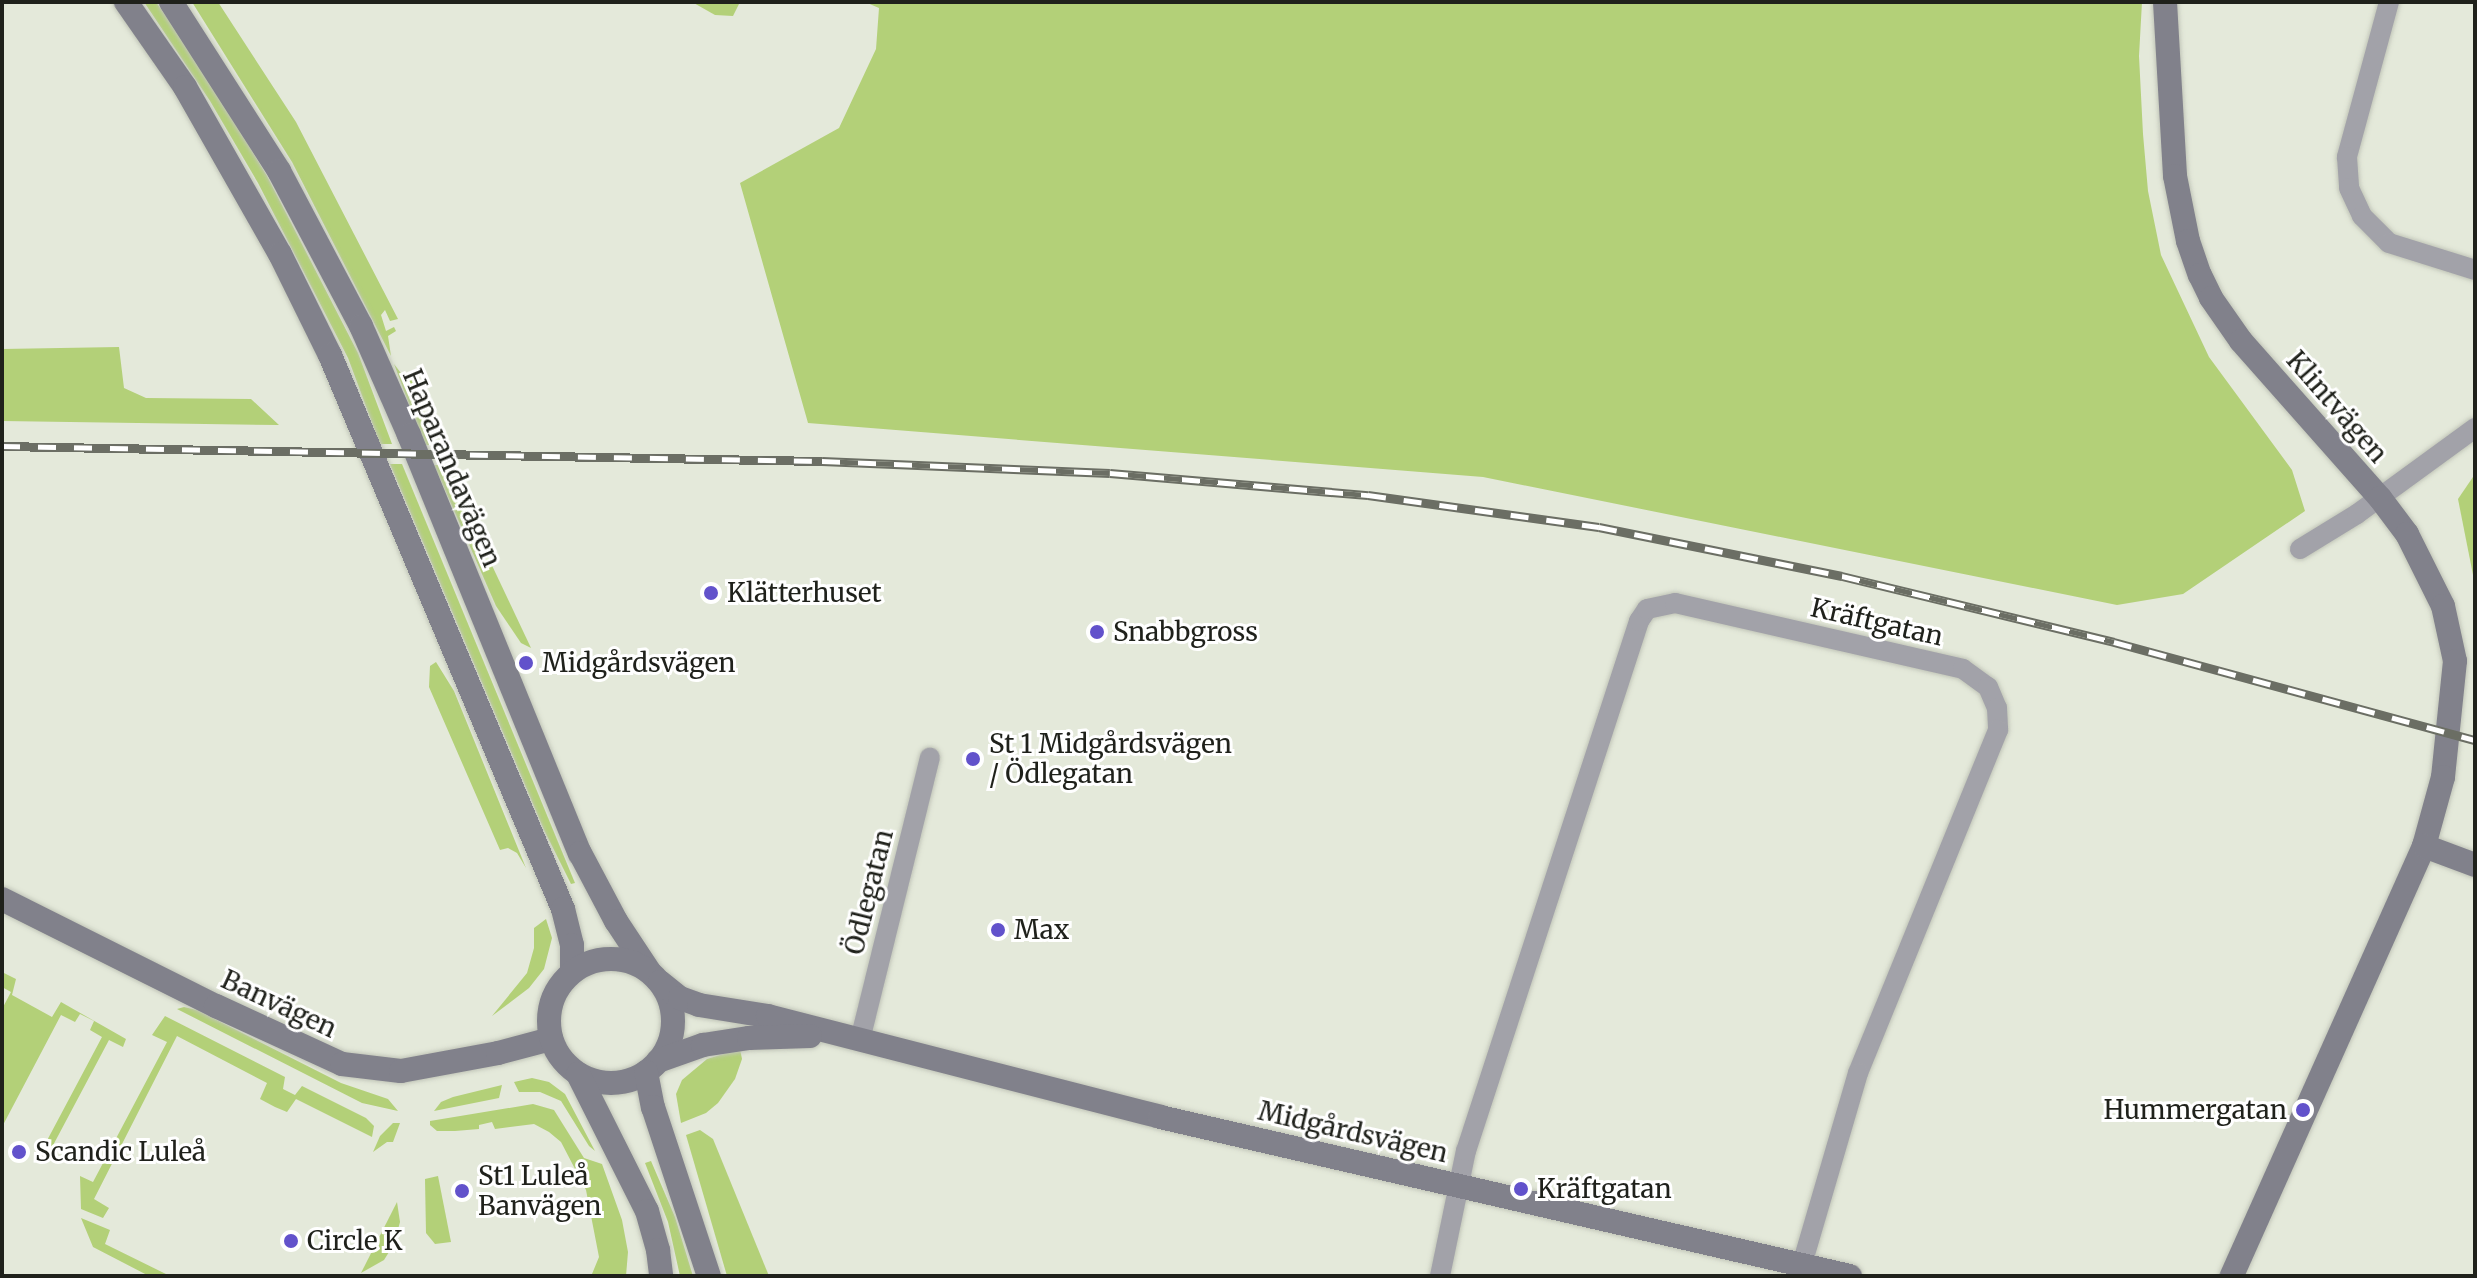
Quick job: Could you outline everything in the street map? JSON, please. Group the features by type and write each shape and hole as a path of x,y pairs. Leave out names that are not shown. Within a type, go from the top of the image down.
{"street":[{"path":"126,2 185,87 280,254 330,355 563,909 572,945 572,972"},
{"name":"Haparandavägen","path":"171,2 279,171 361,326 409,435 580,853 616,921 654,976"},
{"name":"Klintvägen","path":"2165,2 2175,176 2188,241 2200,275 2211,298 2241,341 2380,498 2422,560 2451,632 2455,661 2452,713 2443,777 2424,846"},
{"path":"2389,2 2347,157 2349,188 2362,216 2389,243 2475,270"},
{"path":"2300,549 2380,498 2475,428"},
{"name":"Kräftgatan","path":"1440,1276 1458,1185 1535,932 1639,621 1647,609 1661,603 1735,615 1963,669 1988,687 1999,715 1998,730 1858,1073 1802,1265"},
{"name":"Ödlegatan","path":"852,1038 930,758"},
{"path":"2232,1276 2424,846 2475,865"},
{"name":"Banvägen","path":"2,899 216,1006 342,1064 401,1071 498,1053 551,1039"},
{"path":"661,1276 658,1250 643,1201 578,1074 561,1059 551,1039 550,1007 558,987 572,972 590,962 611,958 631,961 654,976 671,1003 673,1028 652,1067 653,1107 709,1276"},
{"name":"Midgårdsvägen","path":"654,976 680,998 699,1005 768,1016 1160,1117 1850,1276"},
{"name":"Midgårdsvägen","path":"652,1067 703,1045 749,1038 852,1038"},
{"path":"578,1074 613,1083 652,1067"}],"green space":[{"path":"144,2 156,2 196,59 267,176 358,353 392,444 380,444 348,358 258,183 210,101"},
{"path":"192,2 218,2 296,122 398,319 390,321 385,310 381,315 386,331 394,327 396,331 388,336 391,356 292,162"},
{"path":"692,2 740,2 733,16 715,15"},
{"path":"865,2 2142,2 2139,56 2143,134 2148,191 2161,255 2209,357 2292,470 2305,511 2183,594 2117,605 1483,477 808,423 740,183 839,128 876,49 879,8"},
{"path":"119,347 124,388 146,398 251,399 279,425 2,421 2,349"},
{"path":"394,364 407,381 415,378 434,445 424,445"},
{"path":"390,464 402,464 575,883 571,884 544,830"},
{"path":"434,465 441,465 470,519 531,648 521,643 496,606"},
{"path":"2475,474 2475,585 2458,499"},
{"path":"436,662 454,691 526,868 517,853 508,848 500,850 429,687 430,666"},
{"path":"546,919 552,938 544,969 529,988 492,1016 527,973 534,948 534,928"},
{"path":"2,972 16,979 12,995 52,1017 61,1002 126,1039 123,1047 109,1040 50,1151 43,1148 102,1037 90,1030 94,1021 80,1014 75,1022 61,1015 2,1127 2,1009 11,992 2,987"},
{"path":"177,1009 197,1010 341,1083 388,1099 398,1111 362,1103"},
{"path":"165,1016 285,1077 283,1089 295,1095 302,1086 366,1118 374,1126 372,1137 296,1099 287,1112 275,1107 260,1099 267,1083 177,1036 94,1199 109,1208 103,1218 81,1209 80,1176 93,1182 167,1042 152,1035"},
{"path":"740,1049 742,1059 735,1079 718,1103 706,1113 681,1123 676,1094 682,1080 707,1059"},
{"path":"532,1078 549,1082 565,1094 595,1151 561,1101 540,1092 519,1092 514,1082"},
{"path":"502,1085 499,1098 434,1111 441,1102 453,1097"},
{"path":"533,1104 554,1110 584,1158 602,1164 622,1220 628,1252 626,1276 582,1276 592,1274 599,1257 586,1190 561,1142 549,1132 534,1124 495,1129 492,1122 479,1125 479,1129 455,1131 437,1131 430,1125 430,1121"},
{"path":"393,1123 400,1123 393,1142 387,1142 373,1152 380,1136"},
{"path":"700,1130 713,1139 769,1276 727,1276 686,1135"},
{"path":"651,1161 675,1217 693,1276 680,1276 668,1222 645,1163"},
{"path":"438,1176 451,1242 435,1244 426,1233 425,1179"},
{"path":"397,1202 400,1222 394,1244 384,1260 361,1273"},
{"path":"81,1218 110,1230 105,1244 170,1276 149,1276 93,1247"}],"railway":[{"path":"2,446 822,461 1110,473 1368,495 1599,527 1842,576 2114,642 2475,740"}],"place":[{"name":"Klätterhuset","path":"711,593"},
{"name":"Snabbgross","path":"1097,632"},
{"name":"Midgårdsvägen","path":"526,663"},
{"name":"St 1 Midgårdsvägen / Ödlegatan","path":"973,759"},
{"name":"Max","path":"998,930"},
{"name":"Hummergatan","path":"2303,1110"},
{"name":"Scandic Luleå","path":"19,1152"},
{"name":"Kräftgatan","path":"1521,1189"},
{"name":"St1 Luleå Banvägen","path":"462,1191"},
{"name":"Circle K","path":"291,1241"}]}
